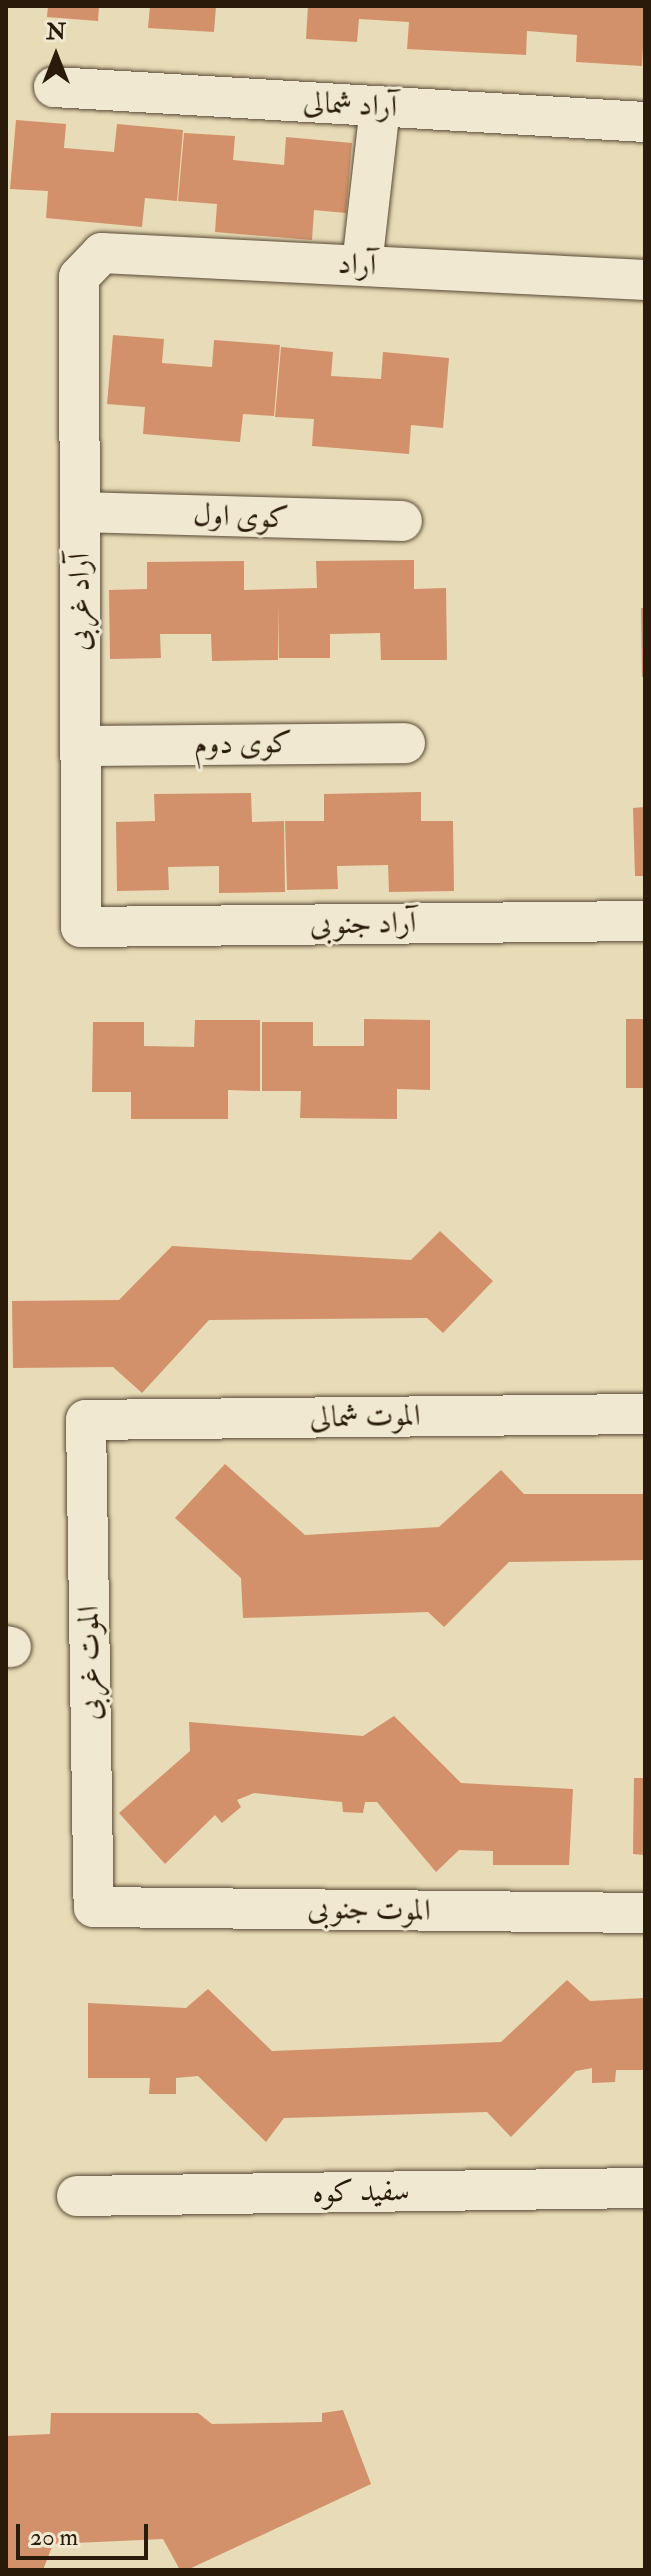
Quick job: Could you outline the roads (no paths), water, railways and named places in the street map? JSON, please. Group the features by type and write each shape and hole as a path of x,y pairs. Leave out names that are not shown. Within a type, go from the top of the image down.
{"street":[{"name":"آراد شمالی","path":"54,87 645,122"},
{"path":"362,265 380,106"},
{"name":"آراد","path":"79,277 102,253 645,280"},
{"name":"آراد غربی","path":"79,277 81,927"},
{"name":"کوی اول","path":"80,512 402,521"},
{"name":"کوی دوم","path":"81,746 405,743"},
{"name":"آراد جنوبی","path":"81,927 645,921"},
{"name":"الموت شمالی","path":"86,1420 645,1414"},
{"name":"الموت غربی","path":"86,1420 94,1907"},
{"name":"الموت جنوبی","path":"94,1907 645,1913"},
{"name":"سفید کوه","path":"77,2196 645,2188"}]}
